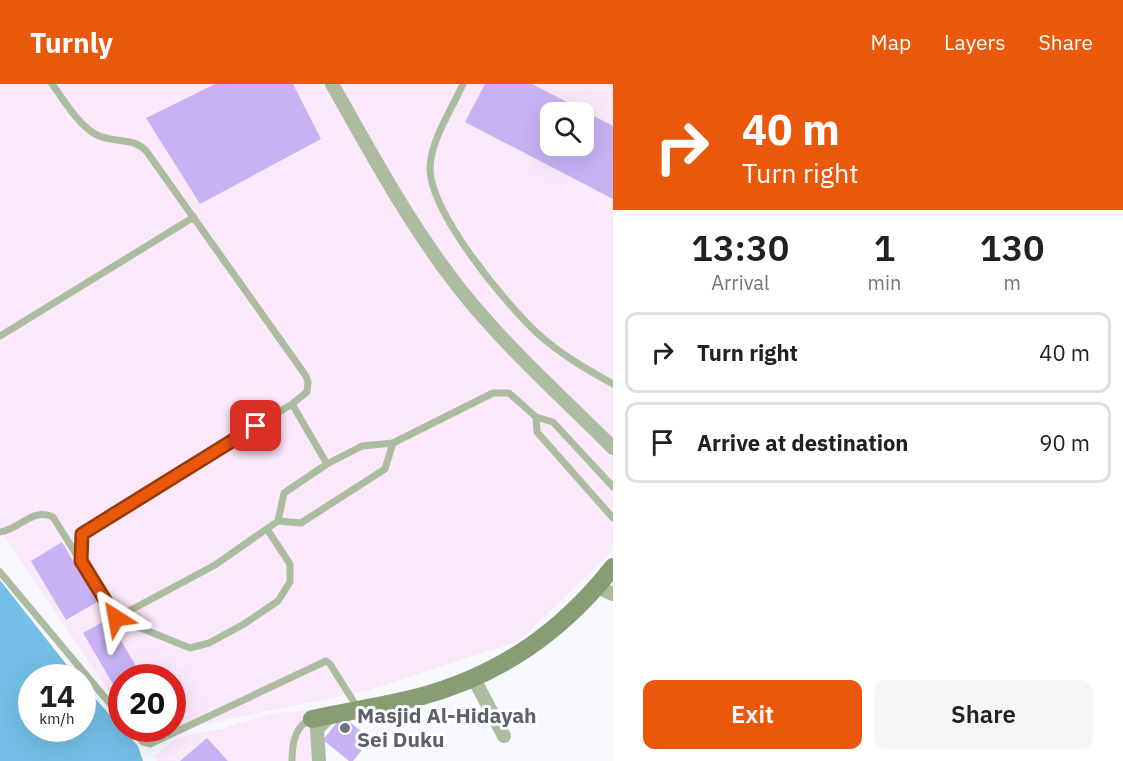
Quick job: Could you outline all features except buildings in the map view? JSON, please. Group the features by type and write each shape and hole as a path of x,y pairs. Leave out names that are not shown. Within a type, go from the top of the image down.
{"main road":[{"path":"312,719 422,696 473,677 520,655 605,590 613,567"}],"street":[{"path":"332,84 393,192 437,258 480,313 613,448"},
{"path":"473,677 504,736"},
{"path":"319,761 317,729 332,714"}],"lane":[{"path":"52,84 85,126 96,134 110,140 136,143 144,148 306,376 308,382 307,392 292,404 88,529 80,541 81,561"},
{"path":"463,84 431,160 431,180 441,205 467,249 516,311 559,351 613,384"},
{"path":"0,336 194,217"},
{"path":"278,521 284,492 327,464 362,446 393,443 493,393 509,393 536,417 553,422 613,487"},
{"path":"292,404 327,464"},
{"path":"536,417 537,432 613,518"},
{"path":"116,618 215,565 278,521 301,523 384,469 393,443"},
{"path":"0,532 38,514 45,513 52,517 116,618 190,648 209,644 278,601 290,582 290,564 267,529"},
{"path":"0,572 108,701"},
{"path":"186,727 326,661 358,709"},
{"path":"292,761 294,739 298,729 303,723 312,719"}],"shaded area":[{"path":"0,84 613,84 613,550 519,641 365,691 186,728 186,664 108,664 108,690 96,672 96,664 91,664 0,530"},
{"path":"310,710 317,761 157,761 154,756 172,742 186,742 186,736 222,729 273,713"}],"water":[{"path":"0,580 66,664 18,664 18,742 96,742 96,699 108,713 108,742 134,742 143,761 0,761"}],"place":[{"name":"Masjid Al-Hidayah Sei Duku","path":"345,728"}],"route":[{"path":"116,618 81,561 82,534 256,426"}]}
